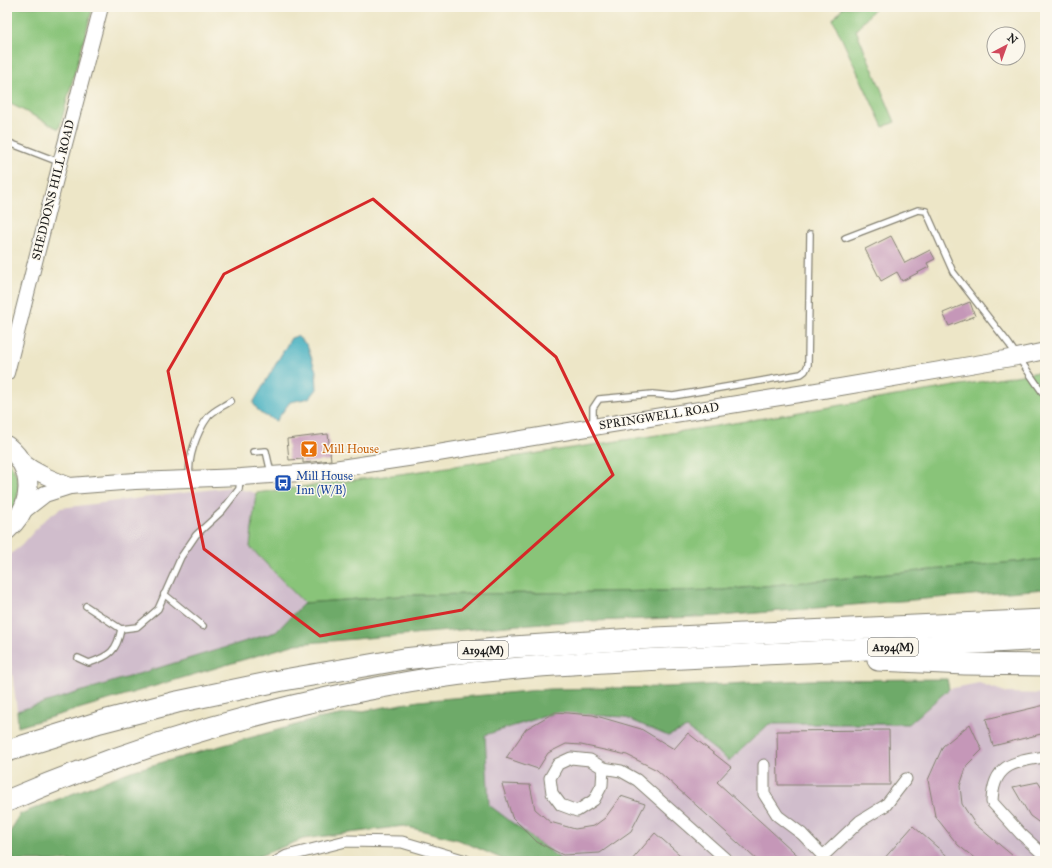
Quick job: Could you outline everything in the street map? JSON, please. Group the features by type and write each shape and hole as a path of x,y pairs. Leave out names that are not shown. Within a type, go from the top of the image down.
{"highway":[{"path":"7,446 21,461 26,473 28,485 27,499 22,511 7,530"},
{"name":"A194(M)","path":"969,624 1045,613"},
{"name":"A194(M)","path":"7,751 100,722 177,702 278,681 404,659 513,647 619,640 1045,620"},
{"name":"A194(M)","path":"7,801 50,782 118,756 236,720 315,701 402,684 515,668 635,660 742,656 1045,639"},
{"name":"A194(M)","path":"742,656 965,664 1045,664"}],"main road":[{"name":"SPRINGWELL ROAD","path":"70,486 135,481 272,476 314,472 414,458 593,427 805,393 1045,351"},
{"path":"21,461 45,477 70,486"},
{"path":"22,511 45,494 70,486"}],"street":[{"name":"SHEDDONS HILL ROAD","path":"7,373 101,7"},
{"path":"1045,757 1020,760 1005,767 997,779 993,791 992,802 1021,834 1045,856"},
{"path":"603,768 602,785 594,800 577,811 560,805 552,793 550,778 558,764 571,758 590,760 603,768 621,771 637,780 728,861"},
{"path":"764,765 764,794 778,816 802,834 823,859 860,821 886,805 906,779"},
{"path":"278,861 287,856 346,841 402,842 466,861"}],"lane":[{"path":"7,142 60,163"},
{"path":"845,238 918,210 926,211 953,272 1009,344 1045,396"},
{"path":"593,427 593,408 599,399 652,394 673,396 801,374 805,371 808,365 810,234"},
{"path":"190,479 189,464 196,440 208,416 231,401"},
{"path":"253,452 266,451 272,476"},
{"path":"86,606 110,623 122,629 137,627 158,609 181,557 196,535 222,510 239,489 240,477"},
{"path":"164,594 203,626"},
{"path":"78,658 89,663 101,659 114,650 122,629"}],"highlighted area":[{"path":"373,199 556,357 613,475 462,610 320,636 204,549 168,371 224,274"}],"shaded area":[{"path":"231,487 256,493 250,547 304,603 276,632 17,711 7,634 7,557 22,545 43,521 61,508"},
{"path":"979,683 1008,693 1045,694 1045,861 563,861 488,805 485,735 555,712 624,717 668,736 687,728 729,761 769,724 909,724 949,689"}],"green space":[{"path":"7,7 93,7 59,129 7,102"},
{"path":"843,7 876,7 856,30 895,122 883,127 833,20"},
{"path":"1045,371 1045,559 722,590 412,595 304,603 250,547 256,493 415,472 716,426"},
{"path":"7,460 16,474 19,489 15,504 7,518"},
{"path":"1045,559 1045,589 721,616 543,623 296,644 18,727 17,711 276,632 304,603 412,595 722,590"},
{"path":"947,679 949,689 909,724 769,724 729,761 687,728 668,736 624,717 555,713 485,735 489,805 563,861 507,861 459,840 404,826 303,839 247,861 14,861 8,836 20,814 131,771 317,719 419,701 550,689 666,687 809,680"}],"water":[{"path":"297,336 307,345 316,371 317,389 310,398 290,402 276,421 260,413 253,403 291,338"}],"building":[{"path":"891,236 905,263 930,250 935,259 927,263 929,267 902,281 897,272 881,281 865,249"},
{"path":"970,302 975,316 949,326 943,313"},
{"name":"Mill House","path":"328,434 331,460 303,463 303,459 289,460 287,439"},
{"path":"1045,705 1045,733 993,746 986,719"},
{"path":"555,712 593,715 641,729 674,749 688,733 731,767 717,782 804,861 758,861 657,770 627,755 581,745 566,744 548,753 538,769 506,758 526,729"},
{"path":"970,724 982,750 967,765 960,786 962,804 975,824 1019,861 978,861 958,845 935,816 928,780 943,746"},
{"path":"889,730 890,785 778,785 777,731"},
{"path":"1038,782 1045,793 1045,827 1030,816 1013,787"},
{"path":"502,784 530,785 535,809 550,822 575,829 594,826 605,818 621,796 645,804 631,831 600,853 563,855 537,842 512,817"},
{"path":"913,826 953,861 882,861"},
{"path":"655,833 687,861 631,861"}],"place":[{"name":"Mill House","path":"309,449"},
{"name":"Mill House Inn (W/B)","path":"283,483"}]}
